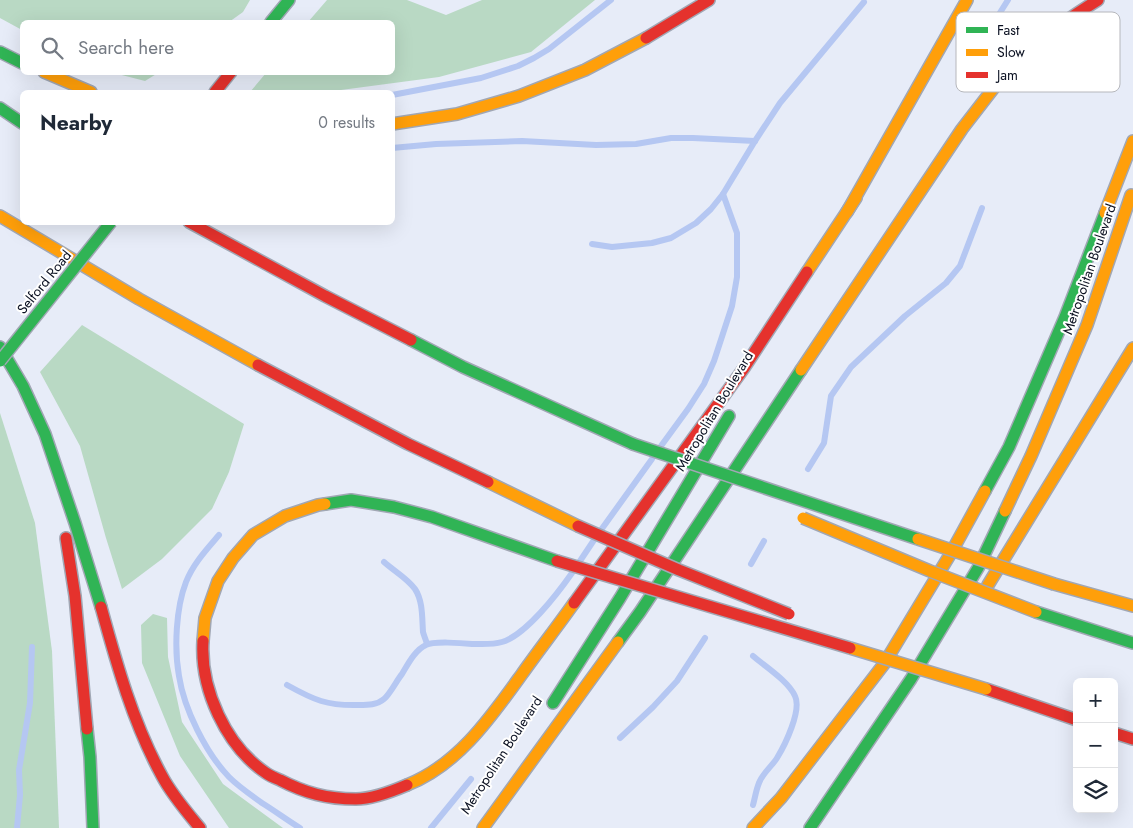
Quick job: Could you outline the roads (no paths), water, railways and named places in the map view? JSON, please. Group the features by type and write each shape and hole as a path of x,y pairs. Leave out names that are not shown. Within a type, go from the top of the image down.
{"main road":[{"path":"273,20 289,0"},
{"path":"395,124 457,114 520,96 585,70 645,39 709,0"},
{"name":"Metropolitan Boulevard","path":"960,12 967,0"},
{"path":"1078,12 1098,0"},
{"name":"Metropolitan Boulevard","path":"758,366 856,198 956,20"},
{"path":"0,52 20,62"},
{"path":"51,75 86,90"},
{"path":"217,90 229,75"},
{"path":"483,828 640,612 962,129 990,92"},
{"path":"0,108 20,122"},
{"path":"753,828 781,798 884,664 951,553 1009,447 1065,317 1133,141"},
{"name":"Metropolitan Boulevard","path":"810,828 911,679 978,568 1031,456 1087,325 1133,190"},
{"path":"856,198 744,368 720,400 500,705 476,735 450,760 419,780 389,792 358,799 325,797 296,788 266,773 244,754 226,730 214,707 206,678 203,646 206,618 218,581 233,558 253,535 285,516 318,505 351,500 394,507 432,517 557,561 986,690 1073,719"},
{"path":"0,216 139,299 408,444 578,526 679,570 795,617"},
{"name":"Selford Road","path":"0,361 109,225"},
{"path":"195,225 325,296 463,367 743,492"},
{"path":"0,347 23,386 45,434 76,523 120,673 139,728 162,776 179,802 200,828"},
{"path":"977,602 1133,348"},
{"name":"Metropolitan Boulevard","path":"545,714 620,598 733,409"},
{"path":"45,434 69,554 90,757 93,828"},
{"path":"633,444 1054,584 1133,606"},
{"path":"796,515 930,571 1036,612 1133,643"},
{"path":"832,632 986,690"},
{"path":"925,687 940,662"},
{"path":"1118,734 1133,739"},
{"path":"818,828 867,764"},
{"name":"Metropolitan Boulevard","path":"471,828 487,804"}],"waterway":[{"path":"395,94 481,78 518,66 549,49 611,0"},
{"path":"1000,12 1008,0"},
{"path":"592,244 612,247 652,243 671,238 696,223 723,194 780,103 864,2"},
{"path":"395,148 436,144 522,141 596,145 636,144 671,138 755,141"},
{"path":"661,446 704,384 714,361 732,306 737,277 737,233 723,194"},
{"path":"808,469 824,443 831,396 851,367 905,316 946,283 960,266 982,208"},
{"path":"601,530 652,459"},
{"path":"219,535 192,569 180,604 176,641 177,665 182,689 197,730 220,767 245,791 300,828"},
{"path":"580,561 594,540"},
{"path":"751,564 764,541"},
{"path":"384,562 408,581 418,594 422,610 423,632 427,644"},
{"path":"287,685 305,695 329,703 362,705 378,702 389,694 412,658 422,647 441,643 494,644 511,638 541,612 572,573"},
{"path":"620,738 677,681 705,638"},
{"path":"17,828 20,795 19,770 30,703 32,647"},
{"path":"753,656 776,674 792,690 797,702 788,736 777,758 760,780 753,805"},
{"path":"431,828 471,779"}]}
